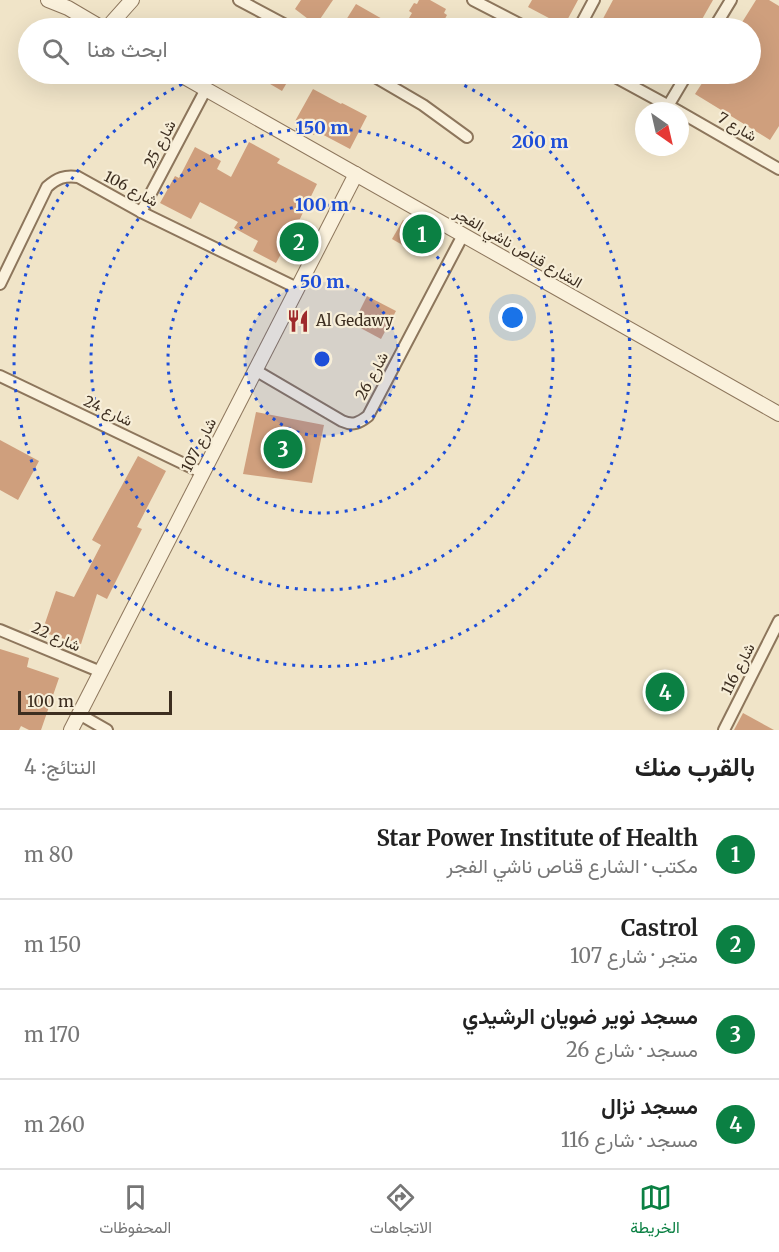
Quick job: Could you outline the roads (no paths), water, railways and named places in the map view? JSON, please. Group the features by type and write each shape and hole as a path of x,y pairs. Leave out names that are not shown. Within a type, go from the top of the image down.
{"street":[{"path":"48,0 64,4 86,18"},
{"path":"116,18 132,0"},
{"path":"239,0 272,18"},
{"path":"474,0 508,18"},
{"path":"584,18 594,0"},
{"path":"720,18 730,0"},
{"name":"الشارع قناص ناشي الفجر","path":"197,84 779,414"},
{"path":"387,84 423,105 467,137"},
{"name":"شارع 7","path":"628,84 661,102"},
{"path":"678,102 684,84"},
{"name":"شارع 25","path":"141,212 206,89"},
{"name":"شارع 7","path":"689,118 776,167"},
{"path":"776,167 779,155"},
{"name":"شارع 107","path":"71,730 356,174"},
{"name":"شارع 106","path":"0,284 47,187 56,179 68,176 78,177 141,212 297,288"},
{"name":"شارع 26","path":"255,370 342,421 349,424 359,423 368,416 463,235"},
{"name":"شارع 24","path":"0,376 203,472"},
{"name":"شارع 116","path":"724,730 779,621"},
{"name":"شارع 22","path":"0,630 101,672"},
{"path":"80,714 107,730"}],"place":[{"name":"Star Power Institute of Health","path":"422,234"},
{"name":"Castrol","path":"299,242"},
{"name":"Al Gedawy","path":"298,321"},
{"name":"مسجد نوير ضويان الرشيدي","path":"283,449"},
{"name":"مسجد نزال","path":"665,692"}]}
